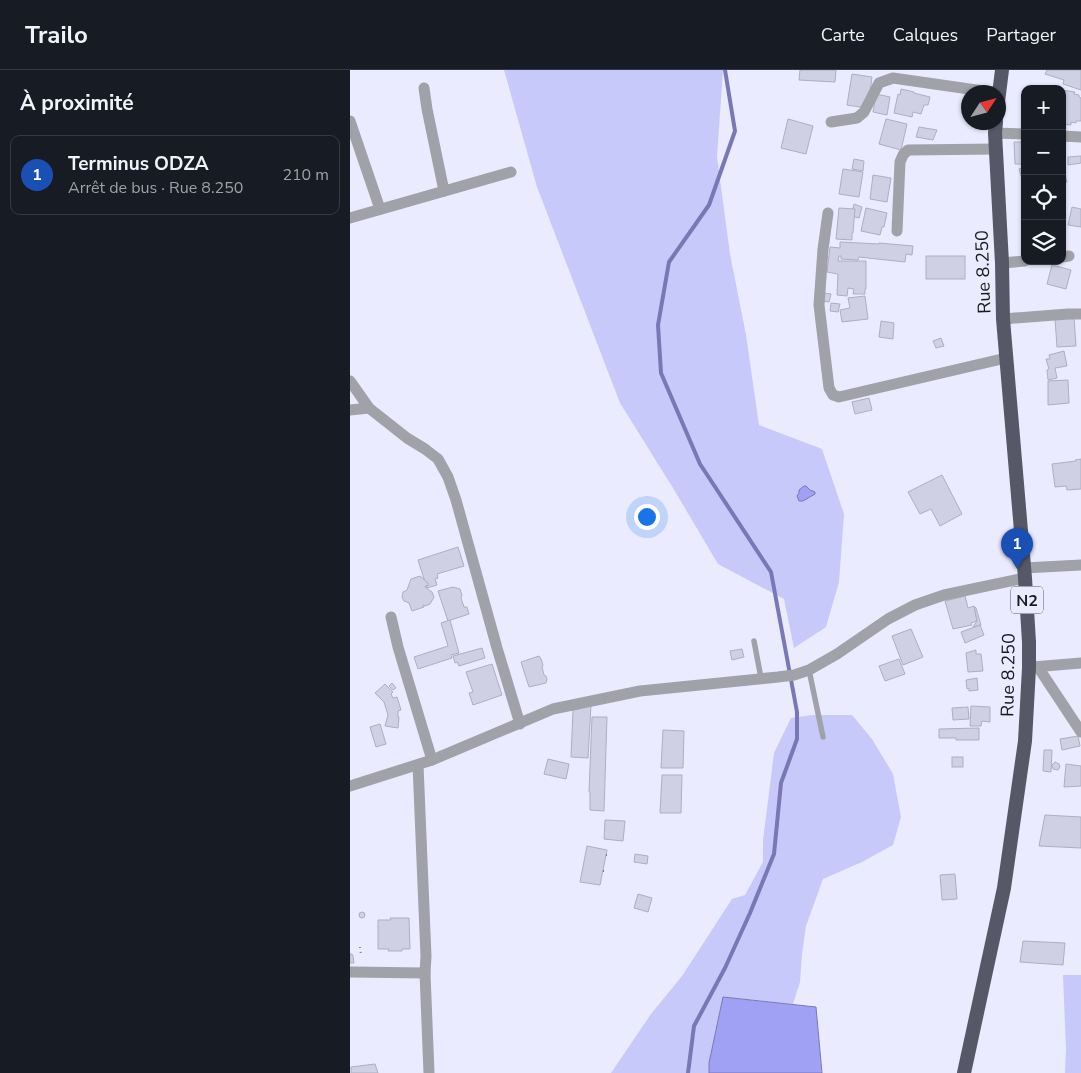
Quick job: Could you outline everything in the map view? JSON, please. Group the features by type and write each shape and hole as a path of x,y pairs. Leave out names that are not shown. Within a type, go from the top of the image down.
{"highway":[{"path":"999,85 1002,70"},
{"name":"Rue 8.250","path":"964,1073 1004,888 1026,741 1034,667 1029,642 1025,573 1003,319 996,130"}],"street":[{"path":"831,122 857,118 864,112 879,83 893,78 961,90"},
{"path":"424,88 426,109 444,191"},
{"path":"350,121 380,209"},
{"path":"1006,130 1021,133"},
{"path":"1066,136 1081,137"},
{"path":"897,231 900,162 908,150 996,149"},
{"path":"350,218 511,172"},
{"path":"828,213 819,305 829,388 836,397 1006,358"},
{"path":"1002,263 1021,261"},
{"path":"1003,319 1081,314"},
{"path":"350,381 369,408 407,438 438,459 448,477 520,724"},
{"path":"350,410 369,408"},
{"path":"350,786 432,760 553,709 640,691 794,675 809,670 888,619 915,605 944,595 1025,573 1081,565"},
{"path":"391,617 398,647 432,760"},
{"path":"1034,667 1081,663"},
{"path":"1034,667 1081,732"},
{"path":"418,765 429,1073"},
{"path":"350,972 425,973"}],"lane":[{"path":"754,641 761,678"},
{"path":"809,670 824,737"}],"path":[{"path":"360,947 361,955"}],"shaded area":[{"path":"504,70 723,70 717,157 730,254 746,335 759,425 822,449 844,514 839,582 826,627 794,648 784,599 718,564 620,403 537,187"},
{"path":"812,715 852,715 872,739 893,774 901,817 893,845 862,862 823,879 806,926 800,982 793,1004 723,997 709,1063 709,1073 611,1073 651,1014 682,976 732,899 745,895 763,862 763,840 774,753 791,718"},
{"path":"1063,975 1081,975 1081,1073 1065,1073"}],"water":[{"path":"804,486 815,492 815,494 803,501 799,501 797,496 799,490"},
{"path":"723,997 816,1007 822,1073 709,1073 709,1063"}],"building":[{"path":"800,70 836,70 835,82 799,80"},
{"path":"1047,70 1081,70 1081,90 1063,84 1064,80 1045,74"},
{"path":"852,74 872,77 869,101 866,108 847,105"},
{"path":"901,89 930,97 928,105 924,105 921,114 913,112 912,117 894,113"},
{"path":"1066,91 1075,92 1074,94 1079,95 1081,98 1081,121 1071,122 1071,125 1066,124"},
{"path":"876,94 890,97 887,115 873,112"},
{"path":"788,119 813,126 806,154 781,148"},
{"path":"886,119 907,124 901,150 879,144"},
{"path":"919,127 937,130 933,140 916,137"},
{"path":"1014,142 1021,142 1021,164 1015,164"},
{"path":"1081,156 1081,163 1068,165 1068,157"},
{"path":"854,159 864,161 863,171 852,169"},
{"path":"843,169 863,172 859,197 839,194"},
{"path":"873,175 891,178 887,202 870,199"},
{"path":"854,204 862,207 859,218 851,216"},
{"path":"1072,207 1081,209 1081,227 1068,225"},
{"path":"839,208 855,209 852,240 836,239"},
{"path":"866,208 887,213 880,235 861,231"},
{"path":"840,242 913,246 912,255 906,254 905,262 859,257 858,260 841,259 841,256 839,256 838,261 866,261 866,289 865,294 853,294 854,289 848,288 847,296 837,295 838,274 827,272 830,247 840,248"},
{"path":"926,256 965,256 965,279 926,279"},
{"path":"1052,265 1071,270 1066,289 1047,284"},
{"path":"824,293 831,294 829,302 822,301"},
{"path":"865,296 868,319 842,322 840,310 850,308 848,298"},
{"path":"831,303 840,304 838,312 830,311"},
{"path":"1074,317 1076,346 1057,347 1055,319"},
{"path":"881,321 894,323 893,339 879,337"},
{"path":"941,338 944,346 936,348 933,341"},
{"path":"1064,351 1067,366 1055,368 1057,378 1048,380 1047,370 1049,369 1046,359 1050,359 1049,355"},
{"path":"1068,380 1069,403 1048,405 1048,381"},
{"path":"869,398 872,410 855,414 852,402"},
{"path":"1081,459 1081,489 1067,490 1066,486 1055,487 1052,464"},
{"path":"942,475 962,514 940,526 931,509 920,514 908,492"},
{"path":"458,547 464,566 437,574 438,578 435,579 437,585 427,588 418,560"},
{"path":"420,576 429,585 425,586 432,592 434,597 430,604 423,605 424,607 412,611 409,603 404,601 402,597 403,592 407,590 411,579"},
{"path":"453,587 460,589 464,607 467,607 469,614 448,621 438,591"},
{"path":"965,596 968,608 974,606 977,621 971,623 972,625 953,629 945,601"},
{"path":"974,606 981,625 973,627 977,621"},
{"path":"450,620 459,653 451,655 452,658 418,669 414,657 448,646 441,623"},
{"path":"980,625 984,635 965,643 961,632"},
{"path":"911,629 923,657 903,665 892,636"},
{"path":"482,648 485,658 459,666 457,662 455,663 453,656"},
{"path":"742,649 744,657 732,660 730,651"},
{"path":"976,650 976,654 981,654 983,671 968,672 966,653"},
{"path":"539,656 543,665 544,675 547,679 546,683 529,687 521,662"},
{"path":"899,659 905,674 885,681 879,666"},
{"path":"492,664 502,695 473,705 469,693 473,692 466,672"},
{"path":"977,678 978,690 969,691 966,680"},
{"path":"392,683 396,688 393,690 389,686"},
{"path":"385,684 393,692 391,694 393,698 397,697 401,710 398,711 398,728 385,726 388,715 384,702 375,693"},
{"path":"591,705 588,758 571,757 573,710"},
{"path":"971,706 990,707 990,722 982,721 981,726 970,726"},
{"path":"968,707 969,719 953,720 952,708"},
{"path":"592,717 607,717 604,811 590,810"},
{"path":"380,724 386,744 376,747 370,727"},
{"path":"979,728 979,740 939,738 939,729"},
{"path":"663,730 684,731 683,768 661,768"},
{"path":"1078,736 1080,746 1062,750 1060,739"},
{"path":"1044,750 1052,750 1051,772 1043,771"},
{"path":"952,757 963,757 963,767 952,767"},
{"path":"548,759 569,764 566,779 544,774"},
{"path":"1055,762 1059,764 1058,770 1053,769 1052,765"},
{"path":"1066,764 1081,766 1081,786 1064,787"},
{"path":"662,775 682,775 681,813 660,813"},
{"path":"1045,815 1081,817 1081,848 1039,846"},
{"path":"605,820 625,821 623,841 604,839"},
{"path":"587,846 607,850 600,885 580,882"},
{"path":"635,854 648,856 647,864 634,862"},
{"path":"955,874 957,899 942,900 940,875"},
{"path":"638,894 652,898 648,912 634,908"},
{"path":"362,912 365,915 362,918 359,915"},
{"path":"390,918 409,918 410,949 388,951 389,949 378,949 378,920 391,920"},
{"path":"1023,941 1065,943 1063,965 1020,962"},
{"path":"350,954 353,956 354,963 350,963"},
{"path":"375,1064 378,1073 351,1073 351,1067"}],"waterway":[{"path":"688,1073 694,1026 725,968 774,854 781,783 797,739 797,712 771,572 700,464 661,373 658,325 669,262 709,205 735,131 725,70"}],"place":[{"name":"Terminus ODZA","path":"1017,569"}]}
